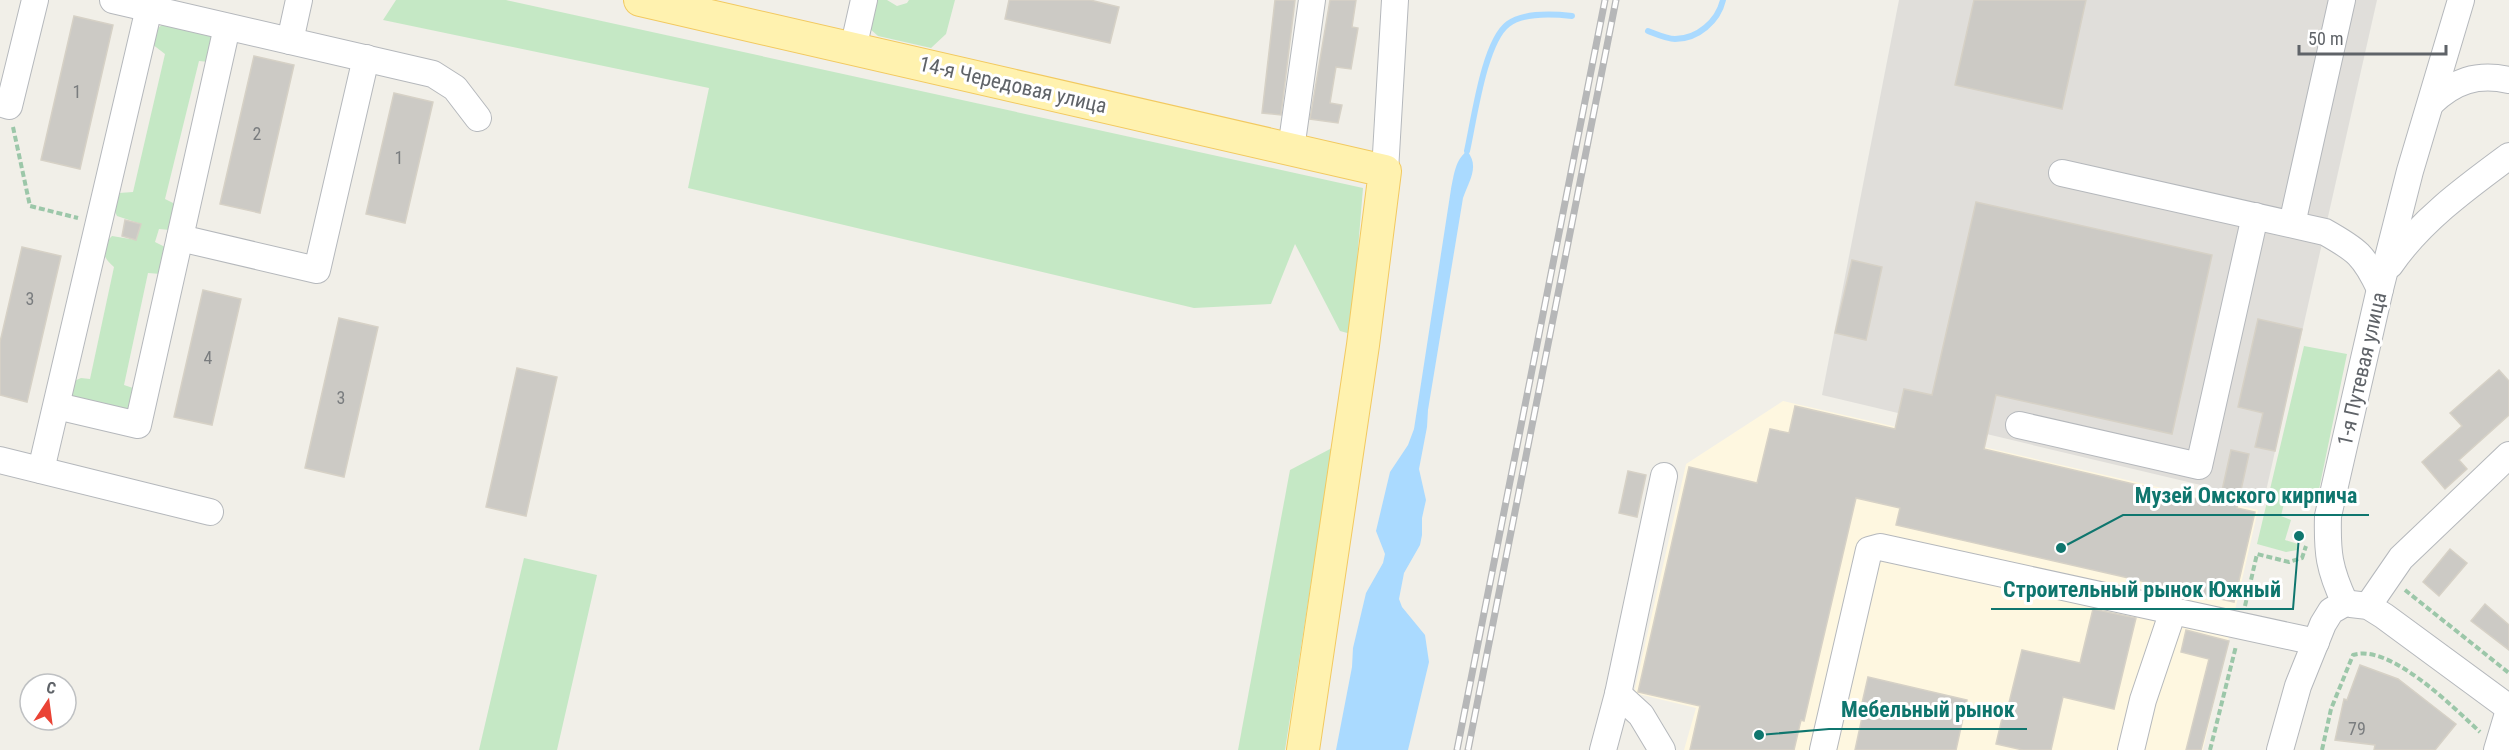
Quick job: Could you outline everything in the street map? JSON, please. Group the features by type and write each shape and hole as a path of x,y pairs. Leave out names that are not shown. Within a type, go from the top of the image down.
{"main road":[{"name":"14-я Чередовая улица","path":"640,0 688,5 853,49 1385,171"},
{"path":"1303,750 1363,345 1385,171"}],"street":[{"path":"4,104 34,0"},
{"path":"113,0 433,74 455,88 478,118"},
{"path":"290,40 299,0"},
{"path":"853,49 864,0"},
{"path":"1291,149 1312,0"},
{"path":"2292,224 2342,0"},
{"name":"1-я Путевая улица","path":"2357,605 2333,578 2327,551 2328,516 2382,282 2461,0"},
{"path":"1385,171 1396,1"},
{"path":"41,470 149,8"},
{"path":"57,406 138,425 227,27"},
{"path":"180,238 317,270 366,58"},
{"path":"2431,103 2446,89 2464,80 2492,76 2509,80"},
{"path":"2062,173 2325,232 2354,248 2382,282 2399,252 2414,236 2449,204 2509,156"},
{"path":"2019,425 2199,466 2255,216"},
{"path":"2280,750 2298,686 2323,624 2331,611 2357,605 2388,576 2401,558 2509,455"},
{"path":"0,460 210,512"},
{"path":"1603,750 1618,694 1664,476"},
{"path":"1823,750 1869,550 1880,547 2316,642"},
{"path":"2357,605 2509,709 2497,749"},
{"path":"2131,750 2143,700 2173,611"},
{"path":"1618,694 1641,715 1662,750"}],"path":[{"path":"4,104 30,206 99,223"},
{"path":"2388,576 2509,673"},
{"path":"2322,750 2331,709 2353,655 2363,652 2380,656 2432,687 2497,749"}],"shaded area":[{"path":"1899,0 2377,0 2264,500 1822,395"},
{"path":"1783,401 2258,510 2203,750 1684,750 1696,708 1634,693 1686,464"}],"green space":[{"path":"396,0 506,0 1363,188 1351,334 1340,331 1295,244 1271,304 1194,308 688,188 709,88 383,20"},
{"path":"869,0 887,0 897,6 909,0 955,0 946,34 931,48 878,36 869,28"},
{"path":"168,23 216,35 209,62 199,61 165,199 179,209 170,230 159,229 155,242 167,248 161,274 148,273 124,385 133,388 138,397 125,415 70,396 74,381 81,378 90,379 114,267 104,256 105,244 112,236 136,240 141,224 117,216 113,208 119,193 133,192 165,54 152,44 155,30"},
{"path":"2304,346 2347,354 2316,504 2285,499 2281,516 2291,520 2285,540 2298,544 2297,550 2286,552 2257,544"},
{"path":"1332,448 1285,750 1238,750 1290,470"},
{"path":"524,558 597,575 557,750 479,750"}],"water":[{"path":"1467,151 1473,162 1473,168 1463,198 1419,469 1426,500 1422,518 1422,535 1420,545 1404,573 1399,599 1402,607 1425,635 1429,662 1408,750 1336,750 1352,667 1353,648 1366,593 1383,563 1385,554 1376,531 1390,472 1408,445 1414,429 1454,173 1457,163"}],"building":[{"path":"1009,0 1090,0 1119,7 1110,43 1005,19"},
{"path":"1275,0 1295,0 1281,115 1262,113"},
{"path":"1330,0 1356,0 1352,27 1358,28 1351,69 1336,67 1330,103 1342,105 1338,123 1310,119"},
{"path":"1974,0 2086,0 2062,109 1955,85"},
{"path":"74,16 113,25 80,169 41,160"},
{"path":"254,56 294,65 260,213 220,204"},
{"path":"394,93 433,102 405,223 366,214"},
{"path":"1976,202 2212,255 2172,434 1996,395 1984,449 2219,504 2231,450 2249,454 2237,508 2255,512 2234,602 1896,525 1900,508 1856,498 1804,721 1801,720 1794,750 1690,750 1700,706 1638,692 1689,467 1757,483 1770,429 1789,433 1795,406 1895,429 1904,389 1932,395"},
{"path":"125,220 141,224 136,240 122,236"},
{"path":"22,247 61,256 27,402 0,395 0,342"},
{"path":"1852,260 1882,267 1866,340 1835,333"},
{"path":"203,290 241,299 212,425 174,417"},
{"path":"339,318 378,327 344,477 305,468"},
{"path":"2258,319 2302,329 2275,451 2255,447 2263,413 2238,407"},
{"path":"517,368 557,377 526,516 486,507"},
{"path":"2499,370 2509,381 2509,415 2459,460 2467,469 2445,489 2422,462 2462,426 2450,413"},
{"path":"1628,471 1646,475 1637,517 1619,513"},
{"path":"2450,549 2467,563 2439,596 2423,582"},
{"path":"2485,604 2509,625 2509,650 2471,621"},
{"path":"2093,609 2136,618 2114,709 2063,697 2051,750 2023,750 1996,744 2004,710 2007,711 2022,650 2080,663"},
{"path":"2186,630 2229,641 2201,750 2186,750 2209,659 2181,652"},
{"path":"2360,665 2398,679 2456,724 2435,750 2374,750 2375,745 2335,740 2344,699 2347,700"},
{"path":"1868,677 1967,700 1956,750 1855,750"}],"waterway":[{"path":"1648,31 1672,39 1692,36 1712,22 1723,0"},
{"path":"1467,151 1486,64 1500,33 1508,24 1522,17 1548,14 1572,16"}],"railway":[{"path":"1457,750 1605,0"},
{"path":"1468,750 1616,0"}],"place":[{"name":"Строительный рынок Южный","path":"2299,536"},
{"name":"Музей Омского кирпича","path":"2061,548"},
{"name":"Мебельный рынок","path":"1759,735"}]}
